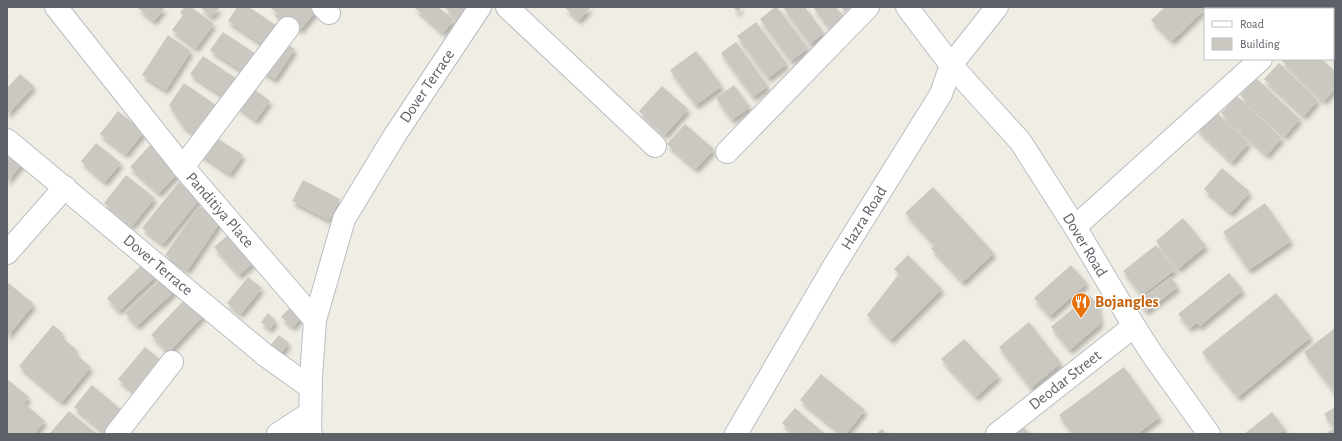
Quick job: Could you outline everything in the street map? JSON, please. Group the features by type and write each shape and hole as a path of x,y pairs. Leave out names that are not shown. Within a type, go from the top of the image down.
{"street":[{"name":"Panditiya Place","path":"56,7 183,167 315,320"},
{"name":"Dover Terrace","path":"315,320 344,219 395,135 480,7"},
{"path":"507,7 655,146"},
{"path":"727,152 868,7"},
{"path":"907,7 951,64"},
{"name":"Hazra Road","path":"736,434 834,266 941,94 951,64 997,7"},
{"path":"183,167 288,28"},
{"path":"1075,227 1260,60"},
{"name":"Dover Road","path":"951,64 1020,141 1075,227 1152,354 1209,434"},
{"name":"Dover Terrace","path":"7,140 265,355 311,388"},
{"path":"7,253 64,188"},
{"path":"278,434 311,424 311,388 315,320"},
{"name":"Deodar Street","path":"997,434 1134,326"},
{"path":"116,434 172,362"}],"building":[{"path":"137,7 162,7 164,9 154,21"},
{"path":"185,7 191,7 214,24 196,48 172,30 183,15 180,12"},
{"path":"200,7 220,7 211,17"},
{"path":"237,7 249,7 280,28 267,47 228,21"},
{"path":"270,7 316,7 318,9 300,30 286,18 282,22 275,16 278,14"},
{"path":"414,7 438,7 454,20 443,33"},
{"path":"444,7 472,7 460,21"},
{"path":"564,7 591,7 579,20"},
{"path":"733,7 742,7 738,12"},
{"path":"777,7 808,48 791,61 760,19"},
{"path":"783,7 805,7 824,33 810,44"},
{"path":"813,7 836,7 844,17 829,28"},
{"path":"841,7 851,7 845,12"},
{"path":"1165,7 1207,7 1204,8 1204,10 1172,41 1151,20"},
{"path":"1229,7 1273,8 1230,8"},
{"path":"756,22 787,64 768,78 737,36"},
{"path":"223,32 259,56 247,74 210,50"},
{"path":"1334,34 1335,63 1333,60 1334,60"},
{"path":"168,35 191,51 166,90 142,75"},
{"path":"282,41 295,49 275,79 262,71"},
{"path":"736,42 768,86 753,97 721,53"},
{"path":"696,51 722,86 696,105 670,70"},
{"path":"203,56 240,81 228,99 190,74"},
{"path":"1281,60 1323,60 1335,71 1335,79 1332,82 1335,85 1335,89 1324,101"},
{"path":"1279,63 1318,100 1304,116 1264,79"},
{"path":"20,74 34,86 7,115 7,88"},
{"path":"1256,78 1300,119 1285,136 1240,95"},
{"path":"184,83 223,110 203,139 183,126 169,105"},
{"path":"734,85 750,107 732,120 716,98"},
{"path":"250,86 270,101 256,120 236,105"},
{"path":"662,86 688,109 665,135 639,111"},
{"path":"1237,96 1282,138 1267,155 1221,113"},
{"path":"1213,109 1249,143 1232,162 1196,128"},
{"path":"118,111 144,132 126,154 100,134"},
{"path":"685,124 714,149 696,169 667,144"},
{"path":"211,134 243,155 230,174 199,153"},
{"path":"96,143 121,163 105,182 81,161"},
{"path":"151,144 180,171 159,193 130,167"},
{"path":"15,150 26,159 7,182 7,159"},
{"path":"1222,168 1250,192 1231,213 1204,189"},
{"path":"126,175 155,198 132,226 104,203"},
{"path":"303,180 340,199 329,220 292,201"},
{"path":"179,182 200,199 163,244 142,228"},
{"path":"933,187 994,253 963,282 931,248 935,245 905,213"},
{"path":"1265,203 1291,241 1249,270 1223,232"},
{"path":"199,206 221,221 188,270 165,255"},
{"path":"1183,218 1206,246 1178,269 1156,241"},
{"path":"229,234 254,262 239,275 214,247"},
{"path":"1156,245 1175,270 1142,295 1123,271"},
{"path":"908,255 942,289 891,340 867,315 899,274 894,269"},
{"path":"144,263 156,276 119,311 107,298"},
{"path":"1071,265 1087,283 1050,316 1034,298"},
{"path":"1229,273 1243,290 1200,326 1197,323 1190,328 1178,314"},
{"path":"163,277 175,291 137,326 125,313"},
{"path":"248,277 262,288 241,314 227,303"},
{"path":"1171,277 1178,287 1146,311 1138,301"},
{"path":"7,282 34,304 7,337"},
{"path":"1276,293 1311,337 1238,397 1202,352"},
{"path":"1089,295 1098,305 1101,323 1070,350 1051,327"},
{"path":"186,298 204,315 169,352 151,335"},
{"path":"292,305 303,315 293,327 281,317"},
{"path":"268,313 276,321 270,329 261,322"},
{"path":"1029,322 1061,363 1031,388 999,347"},
{"path":"53,325 63,333 60,336 77,350 74,353 91,367 62,402 19,366"},
{"path":"1335,328 1335,393 1304,352"},
{"path":"279,335 289,343 278,357 267,349"},
{"path":"964,339 999,376 976,397 941,359"},
{"path":"145,347 162,361 135,393 118,379"},
{"path":"1124,367 1160,417 1137,434 1073,434 1059,415"},
{"path":"821,374 865,410 846,434 842,434 800,400"},
{"path":"7,379 29,397 24,403 45,421 34,434 7,434"},
{"path":"92,385 122,410 104,432 74,407"},
{"path":"1335,407 1335,434 1325,434 1334,428 1324,414"},
{"path":"795,408 825,434 794,434 782,423"},
{"path":"69,411 97,434 49,434"},
{"path":"1272,412 1285,429 1278,434 1244,434"},
{"path":"1020,423 1030,434 1008,434"},
{"path":"882,429 886,434 876,434"}],"place":[{"name":"Bojangles","path":"1081,319"}]}
